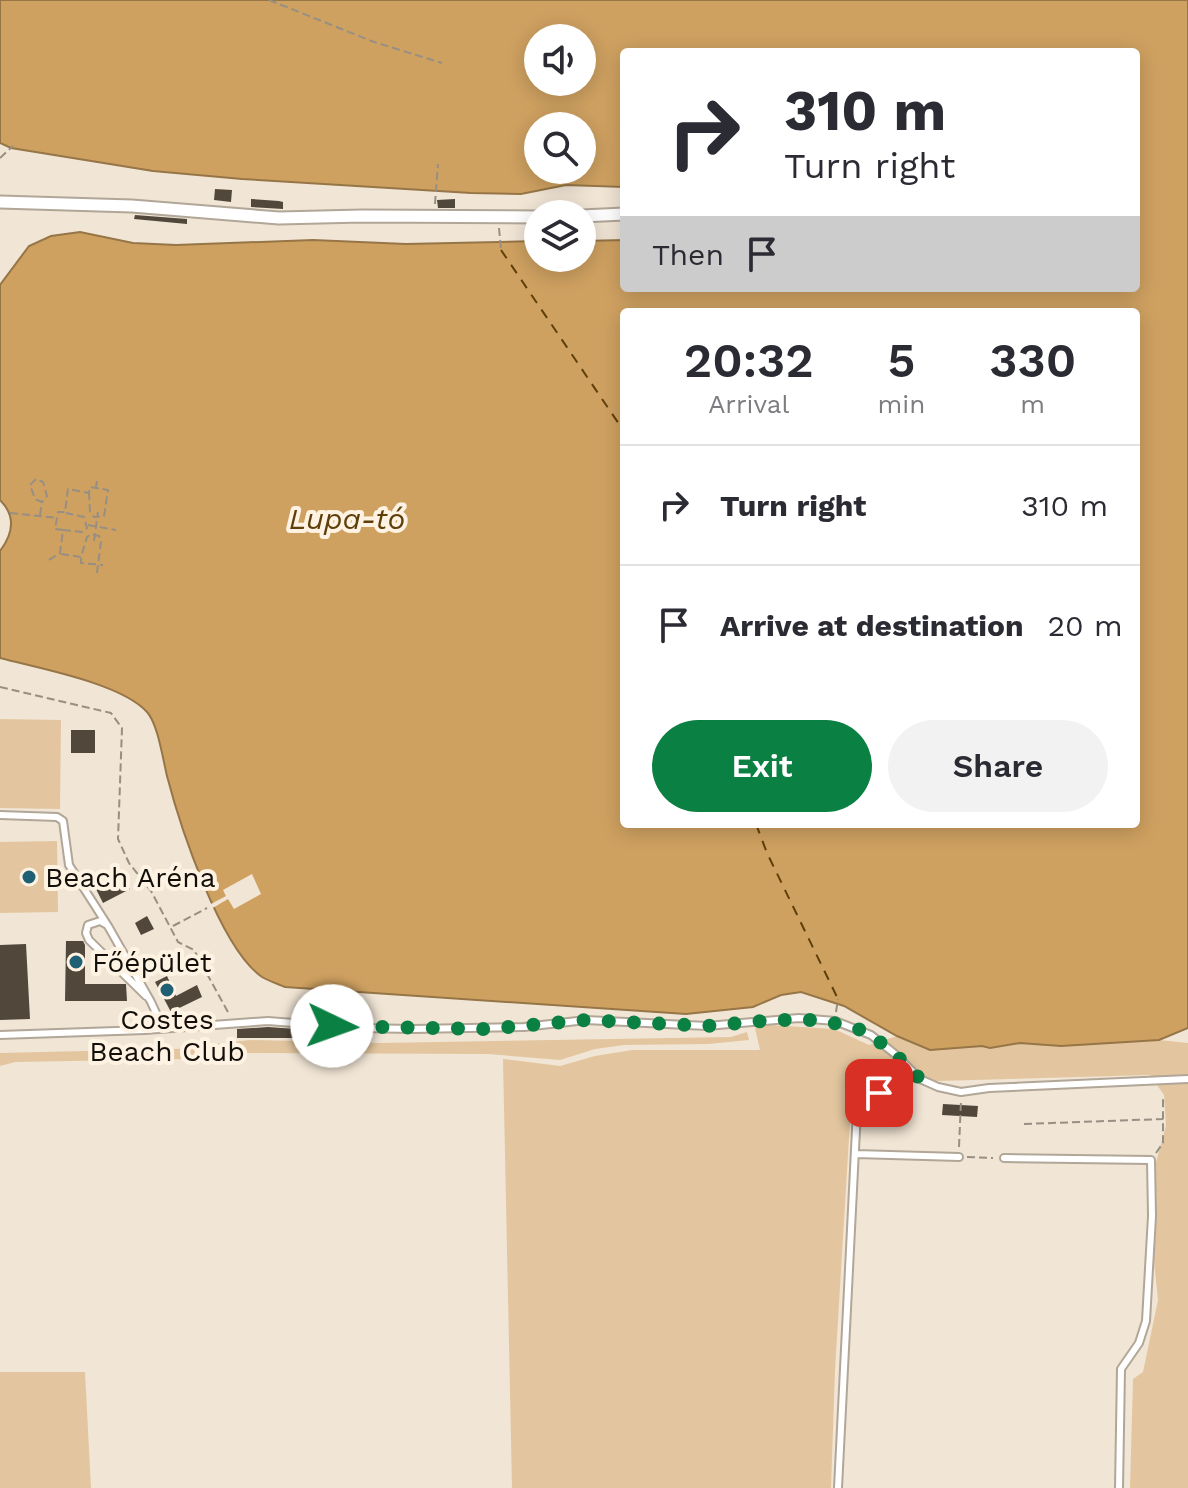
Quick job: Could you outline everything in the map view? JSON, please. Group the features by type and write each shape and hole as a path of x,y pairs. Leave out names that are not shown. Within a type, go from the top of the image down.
{"street":[{"path":"0,202 132,206 279,218 524,217"},
{"path":"596,215 620,214"}],"lane":[{"path":"0,815 57,817 63,821 69,865 108,926 163,1028"},
{"path":"108,926 100,921 88,925 86,933 89,940 151,1002"},
{"path":"0,1035 268,1021 357,1028 443,1029 524,1027 586,1020 707,1026 799,1018 835,1021 871,1035 920,1079 961,1092 1188,1079"},
{"path":"838,1488 857,1110 863,1097 894,1089"},
{"path":"856,1154 959,1157"},
{"path":"1004,1158 1151,1160 1146,1321 1139,1343 1121,1369 1119,1488"}],"path":[{"path":"269,0 374,42 442,63"},
{"path":"0,158 13,146"},
{"path":"434,217 438,164"},
{"path":"499,218 501,250"},
{"path":"40,515 42,502 47,496 43,482 36,479 30,485 35,499 42,502"},
{"path":"96,488 97,481"},
{"path":"90,487 108,490 104,516 97,517 90,512 89,493 90,487"},
{"path":"65,512 68,489 89,493"},
{"path":"58,512 84,517 87,525 82,532 55,529 58,512"},
{"path":"94,541 98,512"},
{"path":"10,513 58,518"},
{"path":"87,525 116,530"},
{"path":"60,553 63,530"},
{"path":"95,535 87,537 81,563 101,565"},
{"path":"95,535 101,541 101,565 97,573"},
{"path":"49,560 60,553 81,557"},
{"path":"0,687 111,713 118,720 122,728 118,839 129,863 151,891 178,942 194,950 234,1022"},
{"path":"170,927 207,908"},
{"path":"835,1021 838,999"},
{"path":"961,1092 959,1157 1004,1158"},
{"path":"1151,1160 1163,1143 1163,1096"},
{"path":"1024,1124 1163,1119"}],"shaded area":[{"path":"0,719 61,720 60,809 0,808"},
{"name":"Beach Aréna","path":"57,841 58,912 0,913 0,842"},
{"path":"770,1025 834,1029 869,1045 897,1036 930,1050 990,1048 1020,1043 1061,1046 1159,1040 1188,1043 1188,1488 1130,1488 1133,1379 1143,1372 1158,1300 1147,1195 1166,1126 1164,1095 1150,1075 939,1081 886,1085 868,1090 852,1088 831,1488 512,1488 503,1059 560,1066 632,1050 760,1050 755,1028"},
{"path":"747,1032 749,1040 624,1045 595,1049 560,1060 488,1054 241,1053 242,1058 15,1062 0,1066 0,1053 214,1048 214,1044 250,1040 380,1043 731,1037"},
{"path":"0,1372 85,1372 91,1488 0,1488"}],"water":[{"name":"Lupa-tó","path":"0,0 1188,0 1188,1028 1159,1040 1061,1046 1020,1043 990,1048 930,1050 897,1036 844,1006 801,992 781,995 753,1007 686,1014 285,987 262,977 246,962 217,914 181,824 157,733 147,712 135,702 99,685 0,658 0,551 11,525 9,512 0,500 0,285 29,246 51,236 80,232 133,243 176,245 313,240 406,244 524,241 524,272 596,272 596,241 620,240 620,292 1140,292 1140,48 620,48 620,187 566,185 521,194 471,193 153,171 11,148 0,143"}],"pier":[{"path":"252,874 261,894 234,909 228,899 211,909 209,905 226,896 223,890"}],"building":[{"path":"215,189 232,190 231,202 214,200"},
{"path":"251,199 283,202 283,209 251,207"},
{"path":"455,199 455,208 438,208 437,200"},
{"path":"135,215 187,219 187,224 134,219"},
{"path":"71,730 95,730 95,753 71,753"},
{"path":"123,876 130,889 103,903 96,889"},
{"path":"147,916 154,929 141,935 135,923"},
{"name":"Főépület","path":"66,941 83,941 85,945 85,984 126,984 127,1001 65,1001"},
{"path":"26,944 30,1019 0,1020 0,945"},
{"name":"Costes Beach Club","path":"167,976 176,996 197,985 202,997 171,1012 155,982"},
{"path":"298,1006 332,1010 331,1019 297,1016"},
{"path":"237,1029 296,1029 296,1038 237,1038"},
{"path":"943,1104 978,1106 977,1117 942,1115"}],"ferry route":[{"path":"501,250 620,427"},
{"path":"758,828 838,999"}],"place":[{"name":"Beach Aréna","path":"29,877"},
{"name":"Főépület","path":"76,962"},
{"name":"Costes Beach Club","path":"167,990"}],"route":[{"path":"332,1026 487,1029 586,1020 707,1026 799,1018 835,1021 871,1035 920,1079 879,1093"}]}
